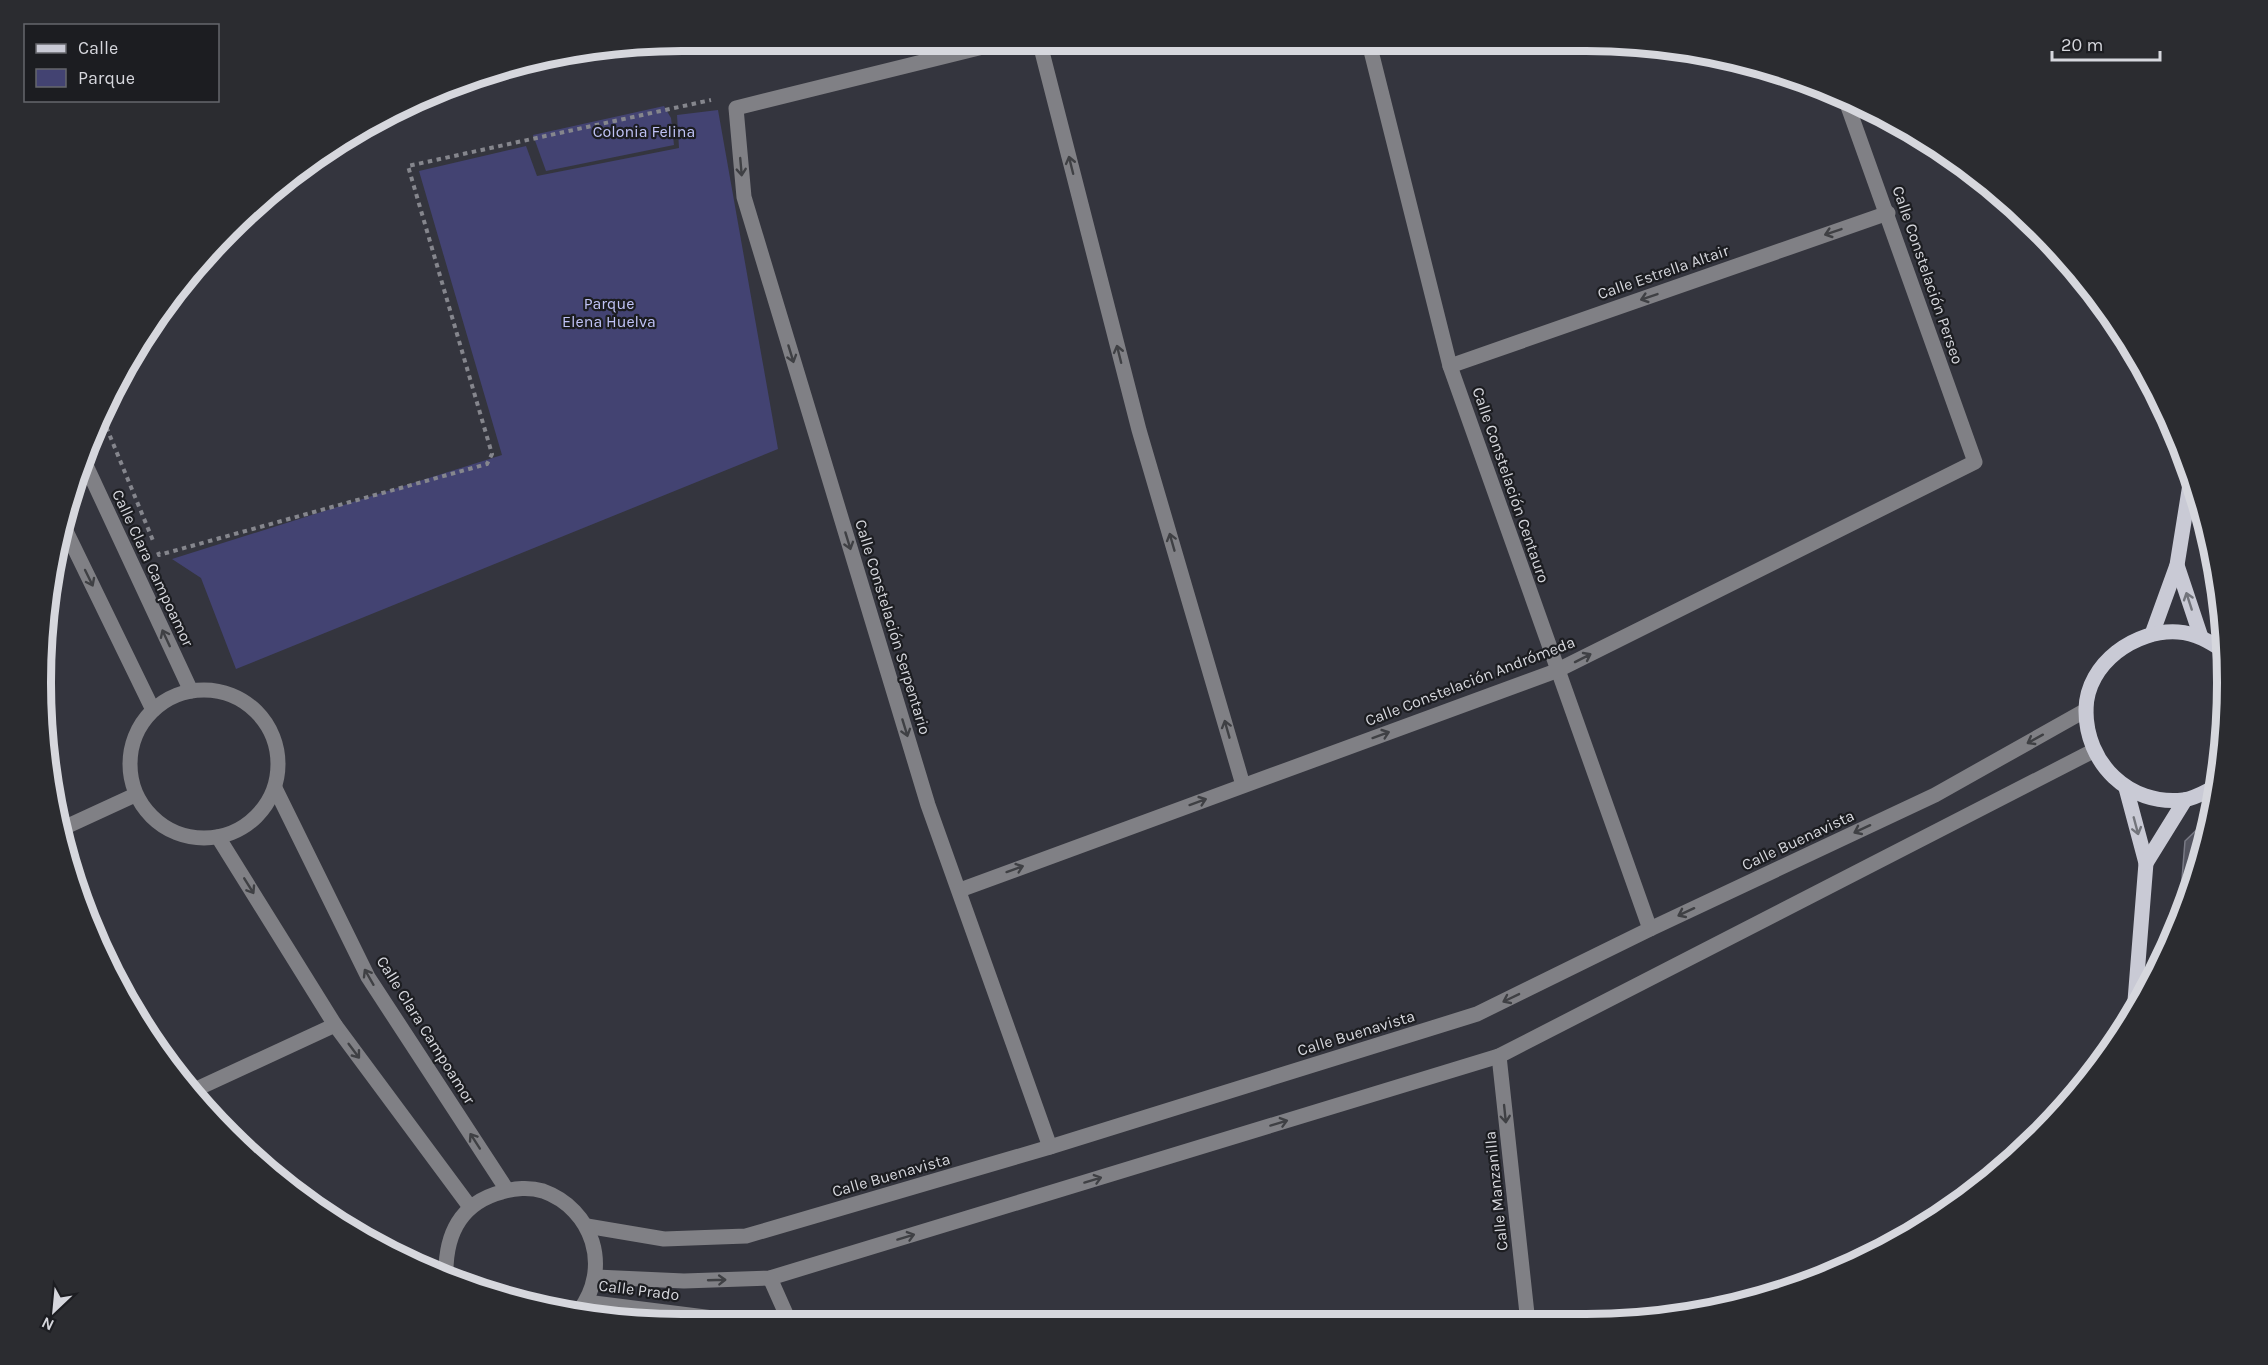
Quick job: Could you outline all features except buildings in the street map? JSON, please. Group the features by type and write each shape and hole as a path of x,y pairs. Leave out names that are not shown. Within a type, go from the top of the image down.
{"main road":[{"path":"2152,634 2177,565 2188,496"},
{"path":"2177,565 2201,637"},
{"path":"2208,790 2185,800 2155,799 2126,788 2106,771 2093,751 2086,710 2089,694 2101,668 2122,647 2152,634 2179,632 2201,637 2216,646"},
{"path":"2126,788 2146,863 2135,993"},
{"path":"2146,863 2185,800"}],"street":[{"name":"Calle Constelación Serpentario","path":"967,51 736,108 744,197 928,805 1050,1147"},
{"path":"1042,51 1139,430 1243,785"},
{"name":"Calle Constelación Centauro","path":"1371,51 1450,366 1556,671 1650,929"},
{"name":"Calle Constelación Perseo","path":"1849,109 1975,462"},
{"name":"Calle Estrella Altair","path":"1450,366 1888,213"},
{"name":"Calle Constelación Andrómeda","path":"960,890 1556,671 1975,462"},
{"name":"Calle Clara Campoamor","path":"88,471 191,691"},
{"path":"69,537 153,710"},
{"path":"191,691 217,691 241,699 261,716 274,737 279,763 275,788 262,811 242,828 218,837 200,838 175,832 153,818 135,795 130,764 134,738 153,710 191,691"},
{"name":"Calle Buenavista","path":"587,1226 663,1239 746,1236 1050,1147 1477,1014 1650,929 1935,795 2086,710"},
{"path":"596,1277 684,1281 770,1278 1499,1056 2093,751"},
{"name":"Calle Clara Campoamor","path":"275,788 368,977 507,1190"},
{"path":"68,826 135,795"},
{"path":"218,837 335,1025 470,1207"},
{"path":"199,1088 335,1025"},
{"name":"Calle Manzanilla","path":"1499,1056 1527,1314"},
{"path":"446,1268 446,1252 454,1228 470,1207 489,1195 507,1190 541,1190 565,1202 587,1226 596,1251 596,1277 583,1306"},
{"path":"770,1278 786,1314"},
{"name":"Calle Prado","path":"583,1306 665,1314"}],"path":[{"path":"106,425 159,555 488,465 492,454 408,166 721,98"}],"green space":[{"name":"Colonia Felina","path":"664,106 671,118 674,145 546,171 533,135"},
{"name":"Parque Elena Huelva","path":"718,110 778,449 236,669 201,578 172,559 502,455 419,171 526,146 537,176 679,148 677,115"}]}
